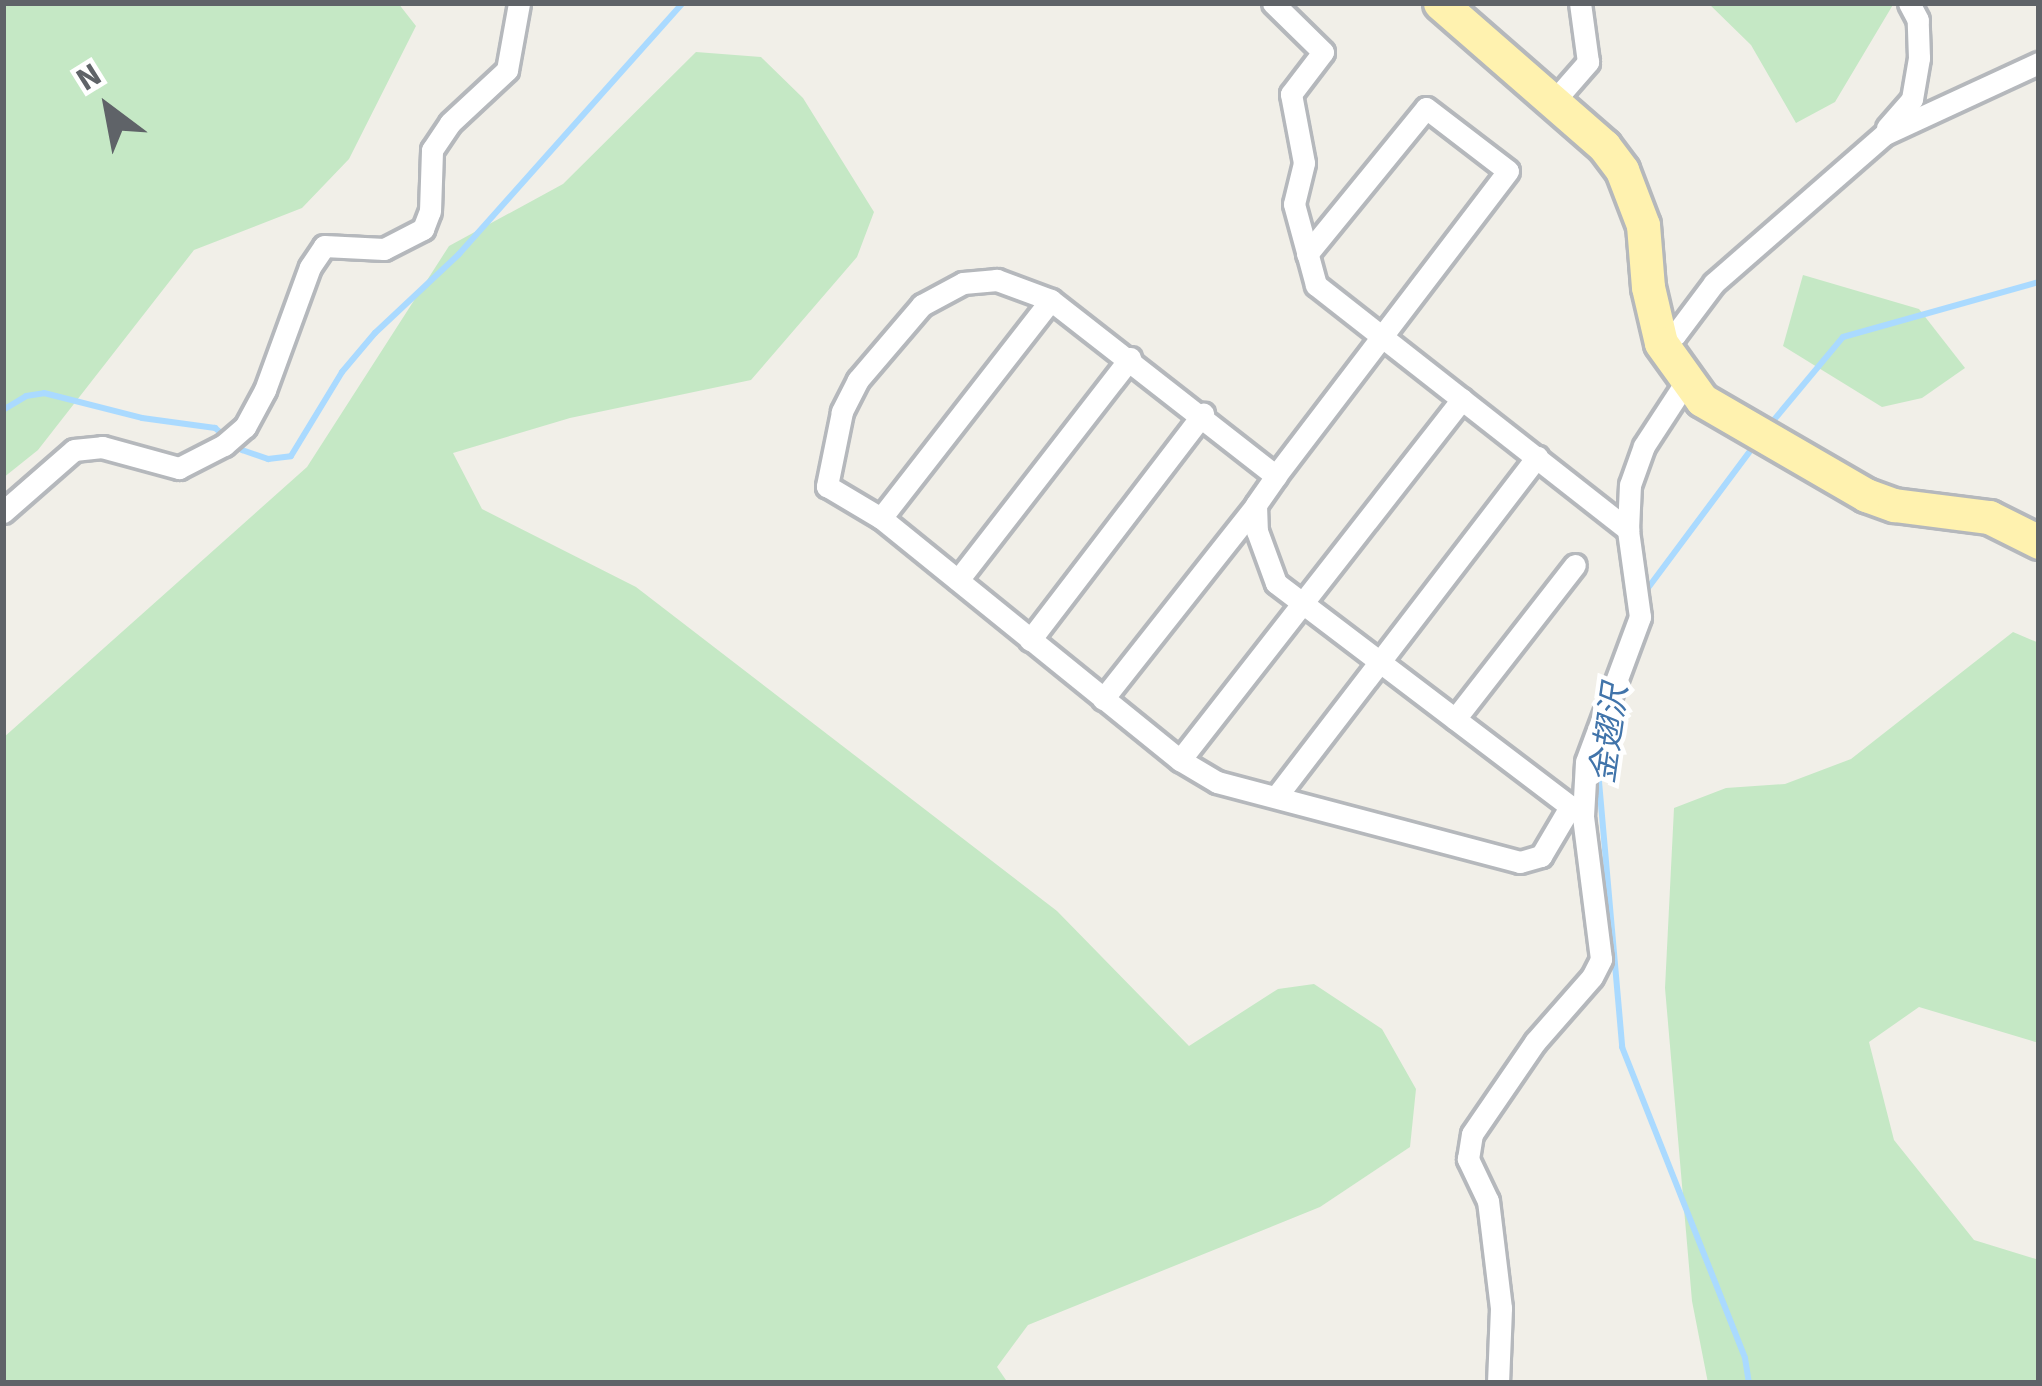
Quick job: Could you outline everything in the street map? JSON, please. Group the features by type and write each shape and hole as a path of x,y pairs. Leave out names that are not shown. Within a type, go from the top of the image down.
{"main road":[{"path":"1440,3 1604,146 1636,201 1660,343 1685,383 1702,400 1865,495 1894,505 1989,517 2039,542"}],"street":[{"path":"3,512 74,451 102,447 179,468 236,436 260,400 299,293 324,246 384,249 423,229 430,211 432,150 450,123 507,70 519,3"},
{"path":"1273,3 1323,52 1291,94 1304,163 1294,204 1316,285 1628,530"},
{"path":"1554,101 1588,62 1580,3"},
{"path":"1886,134 1891,118 1912,99 1919,58 1918,20 1909,3"},
{"path":"1660,343 1675,335 1714,284 1886,134 2039,63"},
{"path":"1103,699 1508,171 1426,108 1307,254"},
{"path":"1276,476 1052,300 997,280 963,283 941,291 922,305 858,380 842,412 827,486 881,518 1180,760 1217,782 1520,862 1541,856 1577,812"},
{"path":"881,518 1052,300"},
{"path":"958,580 1130,358"},
{"path":"1498,1383 1501,1308 1488,1201 1468,1159 1472,1134 1601,958 1577,812 1586,762 1640,617 1628,530 1630,485 1644,446 1685,383"},
{"path":"1180,760 1462,399"},
{"path":"1030,640 1203,415"},
{"path":"1276,797 1537,457"},
{"path":"1256,505 1265,561 1276,583 1577,812"},
{"path":"1455,719 1575,565"}],"green space":[{"path":"3,3 398,3 416,26 349,159 302,208 194,250 38,450 3,478"},
{"path":"1708,3 1894,3 1835,102 1796,123 1751,45"},
{"path":"696,52 761,57 803,98 874,212 857,257 751,380 570,418 453,453 482,509 636,587 1057,911 1189,1046 1278,989 1314,984 1382,1029 1416,1089 1410,1147 1320,1207 1028,1325 997,1367 1008,1383 3,1383 3,738 307,467 449,246 563,184"},
{"path":"1803,275 1919,309 1965,368 1922,398 1882,407 1783,346"},
{"path":"2013,632 2039,643 2039,1043 1919,1007 1869,1042 1894,1140 1974,1240 2039,1260 2039,1383 1708,1383 1692,1301 1665,988 1674,808 1726,788 1785,784 1851,759"}],"waterway":[{"path":"3,410 26,396 44,393 142,418 215,428 242,450 268,459 291,456 342,372 375,333 459,254 683,3"},
{"name":"金翅沢","path":"1768,427 1843,337 2039,282"},
{"name":"金翅沢","path":"1642,596 1756,443"},
{"name":"金翅沢","path":"1603,746 1598,770 1622,1047 1745,1358 1749,1383"}]}
